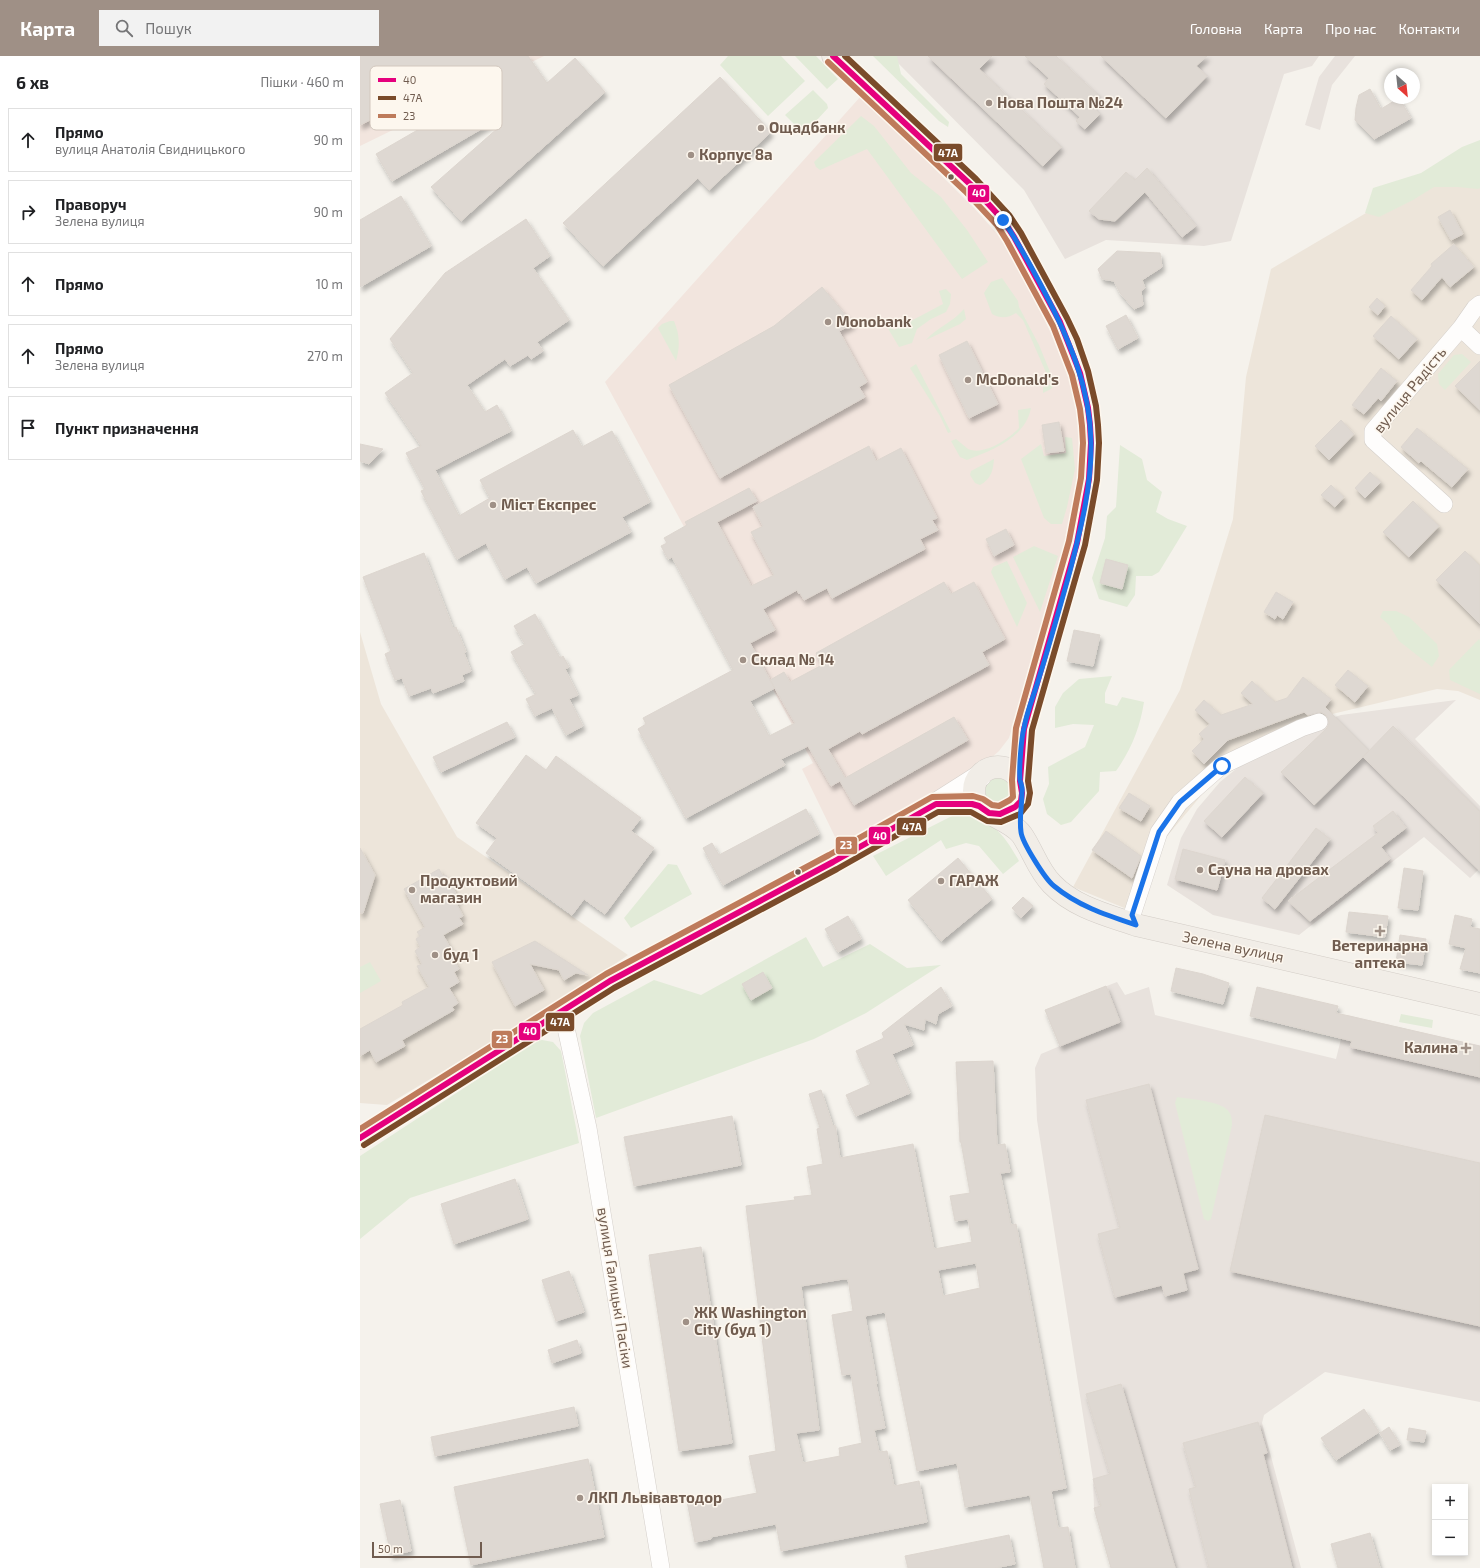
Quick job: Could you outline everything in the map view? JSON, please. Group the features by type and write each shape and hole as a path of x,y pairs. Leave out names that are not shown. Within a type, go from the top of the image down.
{"main road":[{"name":"Зелена вулиця","path":"833,56 971,186 1003,220 1053,308 1069,342 1080,373 1088,408 1091,443 1089,479 1083,516 1057,616 1024,728 1020,791 1021,834"},
{"name":"Зелена вулиця","path":"986,771 1007,752 1024,728"},
{"path":"360,1138 610,981 833,862 936,804 986,771 1002,767 1009,769 1016,774 1020,791 1016,807 1008,812 1000,814 966,804 936,804"},
{"path":"984,809 975,798 974,790 975,783 986,771"},
{"name":"Зелена вулиця","path":"984,809 1006,822 1021,834 1040,868 1053,886 1077,903 1089,908 1136,925 1480,1004"}],"street":[{"name":"вулиця Радість","path":"1444,504 1373,440 1372,435 1373,431 1461,328 1475,308 1480,304"},
{"path":"1461,328 1480,346"},
{"path":"1136,925 1132,915 1159,832 1180,802 1222,766 1301,728 1319,722"},
{"name":"вулиця Галицькі Пасіки","path":"562,1010 588,1128 661,1568"}],"shaded area":[{"path":"360,56 544,56 502,77 502,66 370,66 370,130 393,130 360,146"},
{"path":"891,56 1319,56 1312,66 1284,74 1231,241 1204,246 1106,240 1065,259 1024,190"},
{"path":"1335,56 1355,56 1332,85 1320,130 1305,125 1319,77"},
{"path":"861,96 974,208 1009,247 1066,364 1083,414 1084,459 1068,546 1009,738 999,751 984,764 839,845 802,769 813,763 605,382"},
{"path":"1480,169 1480,700 1458,691 1437,689 1328,715 1300,724 1215,779 1163,841 1139,914 1073,887 1180,690 1233,519 1246,377 1271,269 1400,193"},
{"path":"360,632 381,704 457,837 628,955 574,992 387,1105 360,1103"},
{"path":"1456,700 1415,739 1480,806 1480,868 1470,878 1424,837 1299,935 1213,915 1167,885 1181,838 1197,809 1220,782 1257,752 1301,728 1341,715"},
{"path":"1117,982 1125,995 1149,987 1155,1015 1336,1059 1347,1015 1480,1046 1480,1402 1325,1372 1264,1415 1262,1423 1301,1568 1111,1568 1094,1508 1093,1479 1037,1120 1035,1068 1041,1054 1060,1046 1045,1010"}],"green space":[{"path":"728,56 781,56 805,81 768,116 720,65"},
{"path":"795,56 816,56 838,79 827,89"},
{"path":"873,56 897,56 901,74 949,122 948,127 939,121"},
{"path":"813,90 827,104 828,108 804,134 785,115"},
{"path":"861,116 874,126 911,173 941,197 967,230 988,262 962,279 867,149 820,170 816,167 814,162"},
{"path":"1480,140 1480,188 1434,187 1413,200 1379,217 1365,213 1373,188 1421,173 1462,147"},
{"path":"1002,278 1018,301 1019,307 1039,345 1055,384 1051,389 1043,393 1043,387 1051,384 1023,320 1016,313 1004,317 998,317 992,314 984,293 991,282"},
{"path":"946,289 951,294 950,304 946,312 931,319 917,329 912,343 899,347 886,325 886,320 894,330 943,304 939,291"},
{"path":"964,309 966,319 960,324 926,340 955,318"},
{"path":"674,321 678,336 679,346 676,361 658,328 662,324"},
{"path":"1462,354 1471,362 1445,390 1439,384 1438,374 1454,355"},
{"path":"916,364 951,432 948,433 940,416 910,368"},
{"path":"1031,408 1028,418 1015,435 997,447 977,456 967,460 960,457 951,441 956,439 968,449 974,451 989,448 1009,437 1019,428 1018,410"},
{"path":"1065,437 1072,438 1075,469 1062,524 1051,524 1044,518 1021,459 1041,444 1044,456 1066,453"},
{"path":"1120,445 1142,459 1147,480 1162,492 1156,512 1168,519 1187,526 1159,572 1152,576 1136,576 1135,595 1127,607 1099,599 1092,578 1105,538 1107,516 1116,507"},
{"path":"994,459 992,471 987,480 980,485 975,483 970,475 971,471"},
{"path":"1034,546 1058,556 1040,612 1013,557"},
{"path":"1007,561 1027,603 1017,627 991,572 993,567"},
{"path":"1383,611 1396,611 1409,617 1437,644 1439,656 1432,667 1399,641 1389,625 1380,617"},
{"path":"1479,639 1480,694 1450,680 1449,670"},
{"path":"1112,676 1105,693 1105,703 1117,706 1122,697 1144,702 1137,730 1126,755 1116,771 1100,772 1099,791 1071,822 1061,825 1047,814 1043,799 1049,784 1048,767 1085,747 1094,725 1073,724 1055,728 1055,707 1063,693 1079,679"},
{"path":"998,777 1007,781 1011,790 1007,799 998,803 989,799 985,790 989,781"},
{"path":"958,814 979,818 995,828 1008,843 1019,861 1003,874 979,846 966,843 946,849 941,840 886,876 873,856"},
{"path":"668,864 677,865 692,894 631,928 624,918"},
{"path":"806,937 823,967 870,944 907,968 941,965 866,1013 814,1039 596,1118 580,1036 584,1023 593,1013 654,980 701,995"},
{"path":"370,962 381,981 360,993 360,967"},
{"path":"1401,1014 1433,1020 1432,1028 1399,1022"},
{"path":"542,1040 553,1042 561,1051 579,1143 410,1198 360,1239 360,1156 536,1041"},
{"path":"1177,1097 1206,1101 1220,1105 1226,1108 1231,1117 1232,1125 1211,1219 1208,1221 1204,1219 1175,1103"}],"building":[{"path":"360,56 528,56 547,83 575,58 605,92 461,221 431,187 496,130 502,130 502,66 370,66 370,120 360,125"},
{"path":"928,56 992,56 979,69 1061,147 1043,166"},
{"path":"1025,56 1056,56 1099,96 1091,105 1100,114 1085,129 1076,121 1080,117 1044,84 1049,78"},
{"path":"1101,56 1207,56 1196,66 1207,76 1166,118"},
{"name":"Корпус 8а","path":"720,77 771,132 709,190 698,178 603,266 563,223"},
{"path":"1370,89 1381,109 1389,104 1403,104 1411,118 1374,139 1355,120 1359,95"},
{"path":"418,130 480,130 392,181 376,154"},
{"path":"1147,168 1196,226 1182,237 1145,192 1115,221 1099,219 1089,211 1126,172 1135,180"},
{"path":"401,196 431,246 360,287 360,220"},
{"path":"1450,210 1463,234 1451,240 1438,217"},
{"path":"526,219 550,256 533,268 569,320 537,342 543,351 531,359 528,355 510,366 505,359 467,385 485,412 497,405 511,431 435,470 459,516 490,498 480,480 573,430 582,447 612,431 650,502 622,517 631,532 536,583 527,567 505,579 486,543 457,559 421,491 425,489 406,453 421,446 385,393 413,373 390,339 445,273"},
{"path":"1454,244 1474,267 1450,287 1442,277 1422,300 1411,290 1432,266 1431,264"},
{"path":"1117,251 1160,253 1162,267 1142,280 1145,288 1141,291 1143,305 1134,309 1120,293 1114,281 1102,279 1098,269"},
{"path":"822,287 853,324 839,331 867,382 859,387 865,397 720,478 669,385 774,326"},
{"path":"1377,298 1385,306 1378,315 1369,307"},
{"path":"1126,315 1138,338 1118,349 1106,326"},
{"path":"1391,316 1417,339 1399,359 1373,336"},
{"name":"McDonald's","path":"967,341 998,404 969,418 939,355"},
{"path":"1480,361 1480,410 1455,386"},
{"path":"1381,368 1397,381 1381,401 1378,398 1364,414 1352,405"},
{"path":"1341,420 1354,434 1329,460 1315,446"},
{"path":"1059,422 1064,451 1046,453 1042,425"},
{"path":"1417,428 1468,469 1452,487 1421,461 1419,463 1401,447"},
{"path":"360,444 383,449 369,464 360,461"},
{"path":"869,446 876,461 901,448 937,518 932,520 938,530 920,539 925,549 832,598 827,588 804,600 797,590 763,609 775,630 750,643 770,680 784,672 790,682 822,665 816,653 944,582 951,594 974,582 1005,639 982,652 989,665 862,734 860,731 828,749 845,778 954,717 968,740 854,805 840,781 831,786 808,746 781,759 785,765 686,818 638,729 646,724 643,718 733,670 672,557 668,559 661,546 667,543 664,538 687,525 685,522 749,488 757,501 717,522 751,586 774,575 751,532 763,526 753,507","holes":["775,688 795,723 769,736 750,701"]},
{"path":"1370,472 1381,482 1365,498 1355,488"},
{"path":"1331,485 1344,497 1335,507 1321,495"},
{"path":"1413,501 1439,526 1409,557 1383,532"},
{"path":"1006,529 1014,545 994,556 986,539"},
{"path":"1465,551 1480,566 1480,624 1436,580"},
{"path":"424,553 453,628 456,627 466,652 464,653 471,671 462,675 464,681 433,693 431,688 409,696 402,678 395,680 385,654 391,651 363,577"},
{"path":"1106,559 1128,565 1122,589 1100,583"},
{"path":"1276,592 1293,602 1283,619 1277,615 1275,619 1264,612"},
{"path":"535,614 560,658 563,656 569,667 565,669 578,695 569,699 583,726 566,735 552,708 535,716 526,699 536,694 511,652 525,644 514,626"},
{"path":"1074,630 1100,635 1093,666 1067,661"},
{"path":"1348,670 1368,686 1355,702 1335,685"},
{"path":"1303,677 1331,699 1325,707 1369,751 1314,805 1281,772 1327,728 1329,724 1328,718 1321,712 1308,715 1304,712 1228,740 1204,764 1192,751 1204,739 1199,734 1210,724 1195,710 1204,700 1221,715 1253,704 1241,693 1252,681 1275,702 1287,698"},
{"path":"507,722 515,737 441,772 433,757"},
{"path":"1393,726 1480,812 1480,871 1363,757"},
{"path":"526,755 546,770 556,756 641,818 631,831 654,848 605,914 584,899 572,915 486,853 497,838 476,823"},
{"path":"1245,777 1263,793 1222,837 1204,821"},
{"path":"1129,793 1150,806 1141,821 1119,808"},
{"path":"806,809 819,834 723,885 703,848 712,843 719,855"},
{"path":"1393,811 1406,828 1381,847 1390,859 1310,921 1288,901 1378,833 1373,826"},
{"path":"1316,828 1330,839 1275,909 1262,898"},
{"path":"1106,831 1141,856 1132,878 1092,850"},
{"path":"360,848 375,875 363,913 360,913"},
{"name":"Сауна на дровах","path":"1183,849 1225,860 1217,890 1175,879"},
{"path":"958,858 992,899 941,941 908,900"},
{"path":"1404,868 1423,871 1418,910 1398,908"},
{"name":"буд 1","path":"439,869 443,876 446,875 459,899 455,901 463,916 459,918 463,924 443,935 454,954 451,956 459,969 454,972 459,982 449,988 458,1003 452,1007 454,1010 402,1040 405,1046 376,1062 370,1050 360,1056 360,1029 403,1005 402,1002 429,987 417,966 422,964 415,951 420,947 416,939 420,936 417,932 425,927 404,889"},
{"path":"1023,897 1033,906 1021,918 1012,908"},
{"path":"1349,912 1388,916 1385,937 1346,932"},
{"path":"1455,915 1472,919 1470,927 1480,929 1480,973 1460,969 1466,948 1449,944"},
{"path":"848,916 861,939 838,952 825,929"},
{"path":"1400,935 1426,939 1422,965 1396,962"},
{"path":"535,941 588,975 576,973 564,980 559,970 530,964 544,990 515,1006 492,962"},
{"path":"1176,968 1203,974 1229,983 1223,1004 1171,991"},
{"path":"763,972 772,988 751,1000 742,984"},
{"path":"1106,986 1120,1022 1060,1046 1045,1010"},
{"path":"941,987 952,1006 938,1014 936,1024 925,1019 924,1030 904,1024 913,1045 892,1054 910,1093 856,1116 846,1095 871,1084 856,1051 884,1038 882,1033"},
{"path":"1257,987 1338,1006 1336,1013 1480,1046 1480,1077 1350,1047 1352,1041 1250,1016"},
{"path":"993,1061 997,1145 1005,1144 1010,1172 1000,1173 1011,1225 1016,1224 1066,1488 1051,1491 1058,1528 1068,1527 1075,1568 1044,1568 1030,1495 965,1507 957,1463 917,1471 885,1312 865,1316 885,1428 874,1430 879,1452 887,1451 894,1486 919,1481 927,1522 781,1551 776,1524 711,1537 711,1539 695,1542 687,1501 703,1498 705,1503 757,1493 749,1456 776,1451 746,1206 795,1200 794,1197 812,1195 807,1167 823,1164 817,1129 820,1128 809,1094 821,1090 833,1126 835,1125 840,1158 913,1144 934,1249 972,1242 968,1219 955,1221 950,1196 970,1193 960,1142 956,1062","holes":["976,1263 980,1288 943,1296 938,1270","848,1279 853,1311 832,1315 842,1375 851,1374 862,1443 839,1448 840,1456 803,1463 796,1433 819,1430 801,1286"]},
{"path":"1149,1084 1198,1269 1183,1273 1187,1290 1165,1296 1162,1285 1115,1297 1098,1234 1120,1228 1086,1100"},
{"path":"1265,1115 1480,1163 1480,1326 1230,1271"},
{"path":"732,1116 741,1165 634,1186 624,1137"},
{"path":"515,1179 528,1219 454,1244 441,1204"},
{"name":"ЖК Washington City (буд 1)","path":"701,1247 732,1443 679,1451 649,1255"},
{"path":"569,1271 584,1312 556,1321 542,1280"},
{"path":"577,1340 581,1353 552,1363 548,1350"},
{"path":"1121,1384 1175,1568 1111,1568 1094,1508 1101,1506 1093,1479 1110,1474 1086,1394"},
{"path":"574,1407 578,1426 435,1456 431,1437"},
{"path":"1364,1409 1379,1432 1336,1460 1321,1438"},
{"path":"1258,1422 1267,1453 1263,1454 1292,1568 1209,1568 1189,1489 1196,1487 1183,1443"},
{"path":"1389,1427 1400,1445 1390,1450 1380,1433"},
{"path":"1409,1428 1426,1431 1424,1442 1407,1440"},
{"path":"588,1459 604,1537 471,1565 454,1487"},
{"path":"400,1500 411,1551 391,1555 380,1504"},
{"path":"1370,1533 1380,1568 1338,1568 1331,1544"},
{"path":"1009,1535 1015,1564 995,1568 908,1568 905,1556"}],"transit line":[{"name":"40","path":"360,1138 610,981 833,862 936,804 972,804 979,806 989,813 1000,814 1015,807 1021,801 1022,793 1020,781 1024,729 1077,543 1089,479 1091,443 1090,425 1088,408 1080,373 1060,322 1014,237 1003,220 971,185 833,56"},
{"name":"47А","path":"364,1145 614,988 837,869 938,812 971,812 987,821 1001,822 1020,814 1028,804 1030,793 1028,781 1032,730 1085,545 1097,480 1099,443 1098,425 1096,406 1088,371 1077,339 1067,318 1021,233 1009,215 976,179 845,56"},
{"name":"23","path":"360,1129 606,974 829,855 932,797 973,796 983,799 992,805 999,806 1013,797 1012,780 1016,728 1069,541 1081,478 1083,443 1082,426 1080,409 1072,375 1053,326 997,225 965,191 828,62"}],"place":[{"name":"Нова Пошта №24","path":"989,103"},
{"name":"Ощадбанк","path":"761,128"},
{"name":"Корпус 8а","path":"691,155"},
{"name":"Monobank","path":"828,322"},
{"name":"McDonald's","path":"968,380"},
{"name":"Міст Експрес","path":"493,505"},
{"name":"Склад № 14","path":"743,660"},
{"name":"Сауна на дровах","path":"1200,870"},
{"name":"ГАРАЖ","path":"941,881"},
{"name":"Продуктовий магазин","path":"412,890"},
{"name":"Ветеринарна аптека","path":"1380,931"},
{"name":"буд 1","path":"435,955"},
{"name":"Калина","path":"1466,1048"},
{"name":"ЖК Washington City (буд 1)","path":"686,1322"},
{"name":"ЛКП Львівавтодор","path":"580,1498"}],"route":[{"path":"1003,220 1035,274 1060,322 1075,357 1088,408 1091,443 1089,479 1077,543 1024,728 1020,781 1022,785 1021,834 1046,878 1053,886 1077,903 1094,911 1136,925 1132,915 1159,832 1180,802 1222,766"}]}
